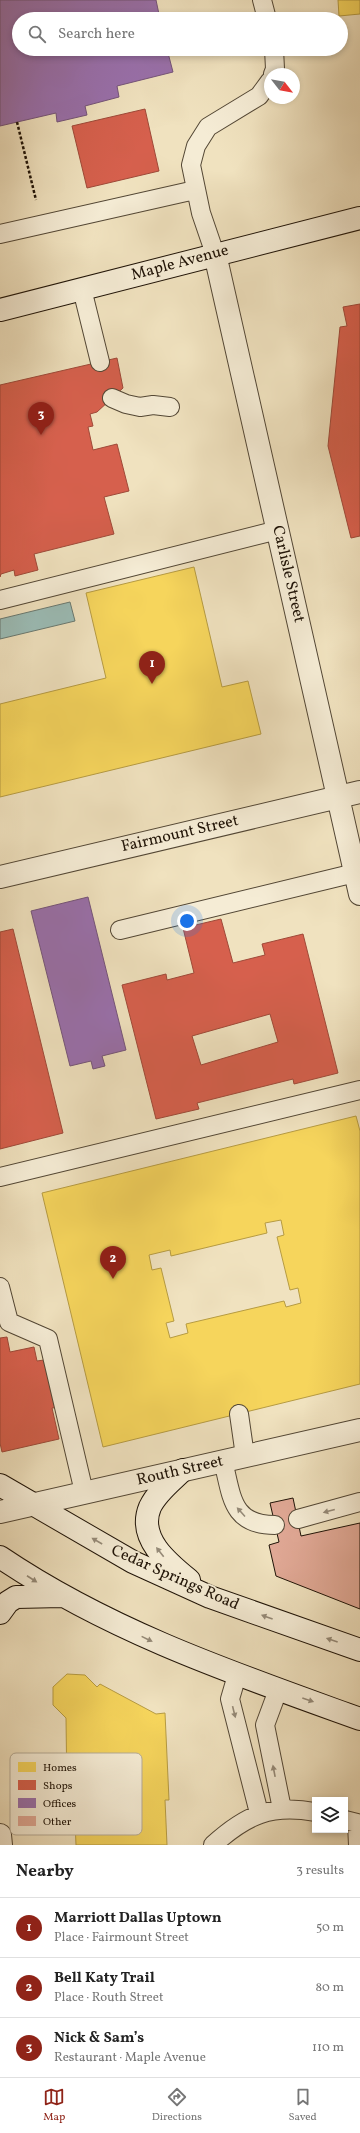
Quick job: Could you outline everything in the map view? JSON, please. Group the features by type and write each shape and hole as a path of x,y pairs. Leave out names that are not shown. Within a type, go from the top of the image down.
{"main road":[{"name":"Maple Avenue","path":"0,310 360,218"},
{"name":"Carlisle Street","path":"215,254 360,894"},
{"name":"Fairmount Street","path":"0,877 360,792"},
{"name":"Routh Street","path":"0,1512 360,1430"},
{"path":"183,1470 160,1492 150,1506 148,1516 149,1537 169,1564 210,1597"},
{"name":"Cedar Springs Road","path":"0,1485 133,1562 210,1597 360,1650"},
{"path":"0,1557 62,1596 160,1645 237,1675 360,1719"},
{"path":"0,1613 8,1602 16,1597 62,1596"}],"lane":[{"path":"262,0 265,12"},
{"path":"274,56 275,68"},
{"path":"215,254 195,190 191,165 196,146 208,127 259,96 264,89"},
{"path":"0,234 195,190"},
{"path":"82,288 100,362"},
{"path":"112,398 126,404 140,407 153,405 170,407"},
{"path":"0,600 278,530"},
{"path":"120,930 355,874"},
{"path":"0,1177 360,1090"},
{"path":"0,1287 9,1322 48,1339 84,1492"},
{"path":"239,1414 245,1456"},
{"path":"223,1461 235,1506 240,1513 248,1520 258,1525 275,1525"},
{"path":"298,1519 360,1502"},
{"path":"237,1675 230,1699 259,1813"},
{"path":"278,1690 265,1725 282,1809"},
{"path":"213,1845 231,1829 259,1813 293,1808 312,1811"},
{"path":"348,1821 357,1823 358,1845"}],"path":[{"path":"17,122 42,224"}],"water":[{"path":"70,602 75,621 0,639 0,619"}],"building: Homes":[{"path":"338,0 360,0 360,14 348,15 348,12 339,12"},
{"path":"194,567 222,687 248,681 261,734 0,797 0,704 106,678 86,593"},
{"path":"356,1116 360,1131 360,1384 103,1447 42,1193","holes":["281,1220 284,1235 277,1237 290,1290 298,1288 301,1303 286,1307 284,1301 186,1324 188,1333 170,1338 166,1323 174,1321 161,1268 152,1270 149,1255 170,1250 171,1256 267,1233 265,1223"]},
{"path":"67,1674 85,1675 97,1687 100,1684 156,1714 165,1713 169,1800 165,1800 167,1845 76,1845 76,1835 142,1835 142,1753 66,1753 66,1718 53,1705 53,1687"}],"building: Shops":[{"path":"145,109 159,171 87,188 72,126"},
{"path":"360,304 360,536 351,538 328,446 340,327 347,326 343,307"},
{"path":"117,358 123,388 97,412 90,414 93,426 88,427 93,450 117,444 129,491 104,497 114,534 34,554 38,570 15,576 14,570 1,574 0,577 0,385"},
{"path":"221,919 233,963 265,955 262,944 303,934 338,1073 294,1084 293,1079 197,1103 199,1109 156,1119 122,985 166,974 167,980 194,973 183,928","holes":["270,1014 278,1042 201,1065 192,1036"]},
{"path":"13,929 63,1133 0,1149 0,932"},
{"path":"7,1337 10,1352 34,1347 37,1361 51,1359 61,1407 52,1408 59,1439 2,1452 0,1443 0,1338"}],"building: Offices":[{"path":"0,0 156,0 159,12 12,12 12,56 169,56 173,72 117,86 119,97 85,106 87,115 57,122 56,113 0,126"},
{"path":"88,897 126,1050 102,1056 105,1066 93,1069 91,1061 70,1066 31,911"}],"building: Other":[{"path":"293,1498 301,1536 360,1523 360,1609 276,1576 269,1545 279,1542 270,1503"}],"place":[{"name":"Nick & Sam’s","path":"41,435"},
{"name":"Marriott Dallas Uptown","path":"152,684"},
{"name":"Bell Katy Trail","path":"113,1279"}]}
